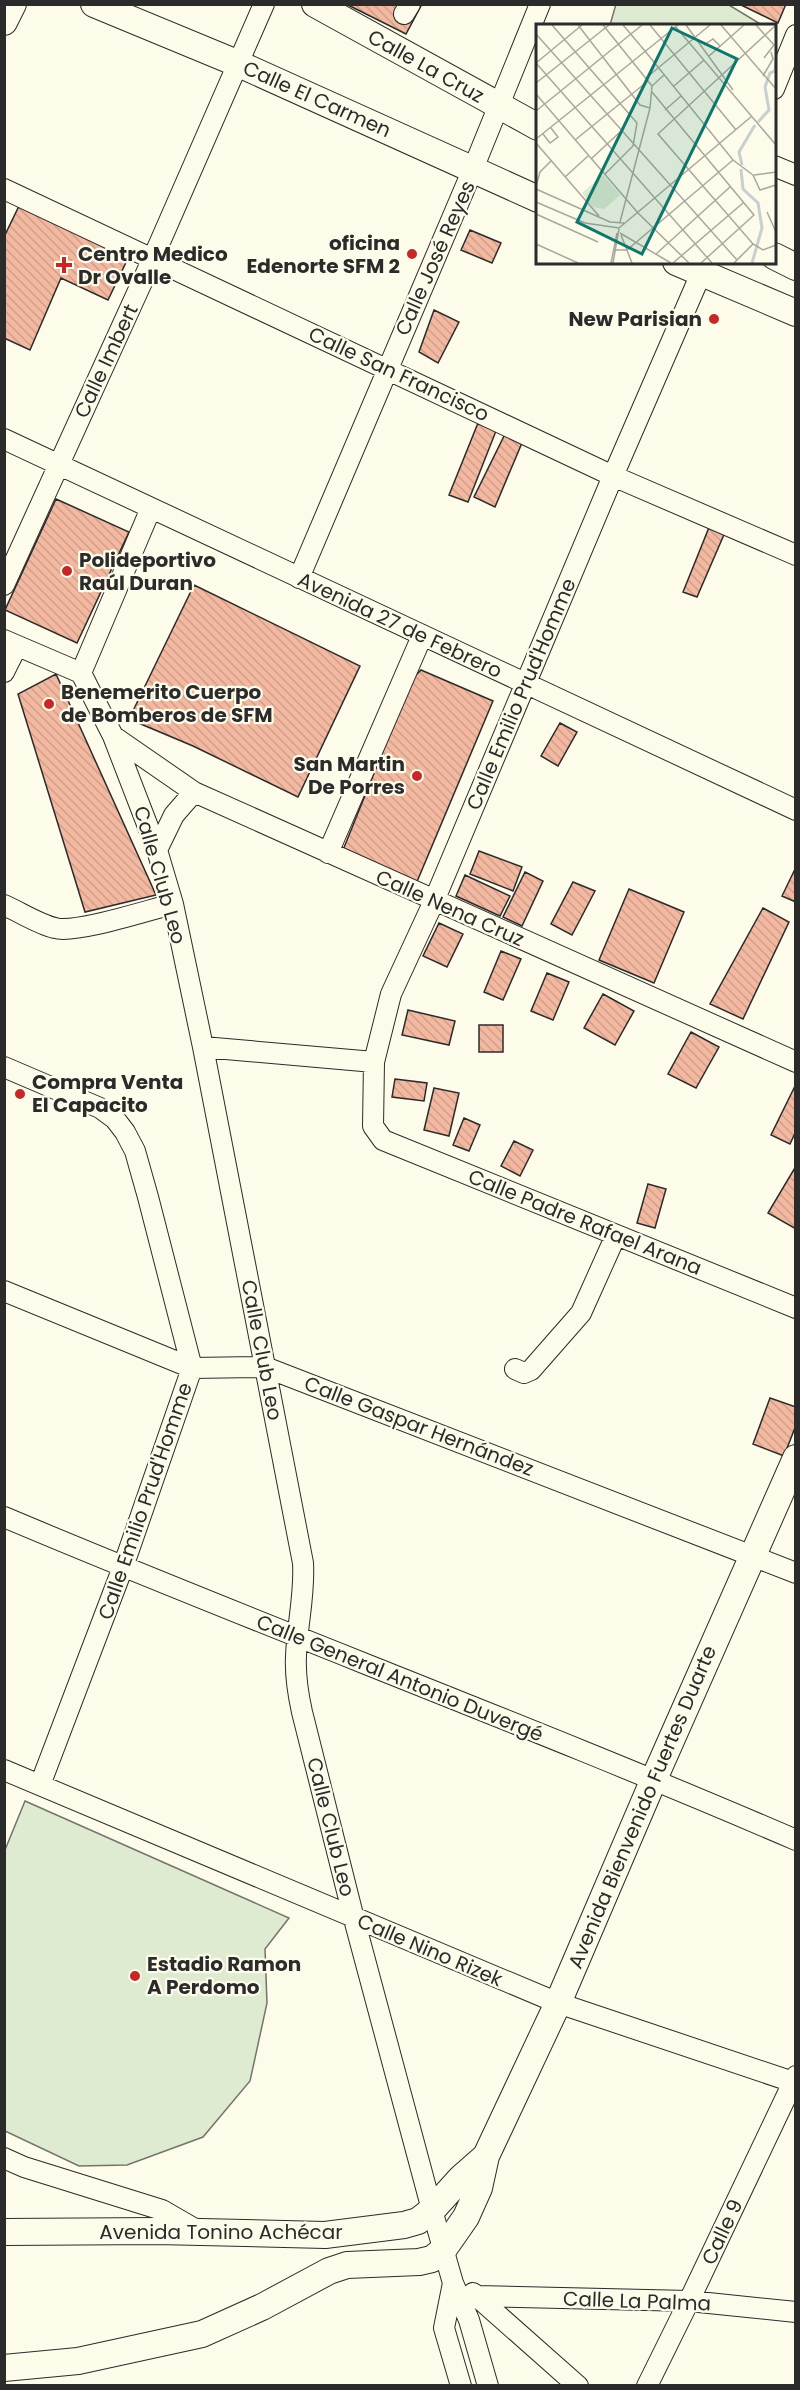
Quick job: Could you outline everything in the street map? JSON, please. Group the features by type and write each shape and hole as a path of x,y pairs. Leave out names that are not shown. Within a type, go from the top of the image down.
{"main road":[{"path":"4,22 13,4"},
{"name":"Calle El Carmen","path":"94,4 239,64 536,199"},
{"name":"Calle La Cruz","path":"315,4 536,126"},
{"path":"776,257 795,267"},
{"path":"685,264 704,268 795,313"},
{"name":"Avenida Bienvenido Fuertes Duarte","path":"443,2250 466,2217 479,2188 486,2156 558,2003 751,1554 795,1458"},
{"name":"Avenida Bienvenido Fuertes Duarte","path":"432,2210 461,2178 486,2156"},
{"name":"Avenida Tonino Achécar","path":"4,2232 160,2221 203,2233 325,2235 404,2225 418,2221 432,2210"},
{"path":"325,2235 329,2271"},
{"path":"4,2368 78,2361 202,2334 262,2307 329,2271 347,2265 419,2262 432,2259 443,2250"}],"street":[{"name":"Calle Imbert","path":"4,585 153,258 264,4"},
{"name":"Calle José Reyes","path":"299,578 473,170 540,4"},
{"path":"776,84 795,35"},
{"path":"776,167 795,175"},
{"name":"Calle San Francisco","path":"4,189 613,476 795,555"},
{"name":"Calle Emilio Prud'Homme","path":"377,1133 373,1125 374,1062 391,994 434,901 613,476 704,268"},
{"name":"Avenida 27 de Febrero","path":"4,439 795,810"},
{"path":"4,672 11,643 81,672 151,508"},
{"path":"328,853 422,636"},
{"name":"Calle Club Leo","path":"81,672 113,736 157,850 173,904 303,1563 304,1590 296,1656 296,1680 302,1712 354,1919 443,2250 452,2280 469,2320 488,2385"},
{"name":"Calle Nena Cruz","path":"113,736 194,792 795,1062"},
{"path":"157,850 174,815 194,792"},
{"path":"4,905 61,930 83,927 173,904"},
{"path":"203,1047 374,1062"},
{"name":"Calle Emilio Prud'Homme","path":"4,1067 108,1113 125,1132 135,1151 192,1368 123,1567 40,1785"},
{"name":"Calle Padre Rafael Arana","path":"377,1133 383,1140 795,1308"},
{"path":"515,1369 524,1373 531,1370 581,1313 616,1235"},
{"name":"Calle Gaspar Hernández","path":"4,1291 192,1368 265,1367 795,1573"},
{"name":"Calle General Antonio Duvergé","path":"4,1517 298,1638 654,1779 795,1840"},
{"name":"Calle Nino Rizek","path":"4,1770 558,2003 795,2081"},
{"name":"Calle 9","path":"647,2385 795,2081"},
{"path":"4,2157 160,2221"},
{"path":"461,2385 444,2328 452,2280 478,2296 578,2385"},
{"name":"Calle La Palma","path":"478,2296 689,2301 795,2312"}],"green space":[{"path":"616,4 729,5 760,24 610,24"},
{"name":"Estadio Ramon A Perdomo","path":"25,1801 289,1918 265,1949 267,2003 250,2081 203,2137 127,2165 79,2166 5,2131 5,1850"}],"building":[{"path":"346,4 422,4 406,34"},
{"path":"739,4 786,4 778,23"},
{"name":"Centro Medico Dr Ovalle","path":"19,206 131,252 108,300 61,278 30,350 4,338 4,237"},
{"path":"470,230 501,243 492,263 461,250"},
{"path":"434,310 459,322 438,363 419,352"},
{"path":"478,423 496,431 468,502 449,495"},
{"path":"507,430 524,438 495,507 474,497"},
{"name":"Polideportivo Raúl Duran","path":"56,499 129,532 77,643 5,610"},
{"path":"710,525 726,530 697,597 683,592"},
{"path":"194,585 360,666 298,797 193,746 129,719"},
{"name":"San Martin De Porres","path":"421,670 493,701 416,884 343,850 412,679"},
{"path":"56,674 156,895 85,912 18,694"},
{"path":"560,723 577,732 558,766 541,756"},
{"path":"479,851 522,867 513,891 470,874"},
{"path":"796,867 796,902 782,896"},
{"path":"525,872 543,881 522,926 503,917"},
{"path":"465,875 510,896 500,916 456,896"},
{"path":"573,882 595,891 572,935 551,924"},
{"path":"629,889 684,912 654,983 599,960"},
{"path":"763,908 789,922 743,1019 710,1004"},
{"path":"439,923 463,934 447,967 423,956"},
{"path":"501,951 521,959 503,1000 484,992"},
{"path":"547,973 569,982 553,1020 531,1011"},
{"path":"603,994 634,1011 615,1045 584,1028"},
{"path":"408,1010 455,1021 449,1045 402,1035"},
{"path":"479,1025 503,1025 503,1052 479,1052"},
{"path":"691,1032 719,1047 696,1088 668,1074"},
{"path":"395,1079 427,1083 424,1101 392,1097"},
{"path":"796,1084 796,1131 790,1144 771,1135"},
{"path":"434,1088 459,1093 449,1136 424,1130"},
{"path":"464,1118 480,1125 469,1151 453,1145"},
{"path":"514,1141 533,1150 520,1176 501,1166"},
{"path":"796,1166 796,1229 768,1213"},
{"path":"648,1184 666,1189 655,1228 637,1223"},
{"path":"770,1398 796,1407 796,1425 784,1456 753,1444"}],"place":[{"name":"oficina Edenorte SFM 2","path":"412,254"},
{"name":"Centro Medico Dr Ovalle","path":"64,265"},
{"name":"New Parisian","path":"714,319"},
{"name":"Polideportivo Raúl Duran","path":"67,571"},
{"name":"Benemerito Cuerpo de Bomberos de SFM","path":"49,704"},
{"name":"San Martin De Porres","path":"417,776"},
{"name":"Compra Venta El Capacito","path":"20,1094"},
{"name":"Estadio Ramon A Perdomo","path":"135,1976"}]}
